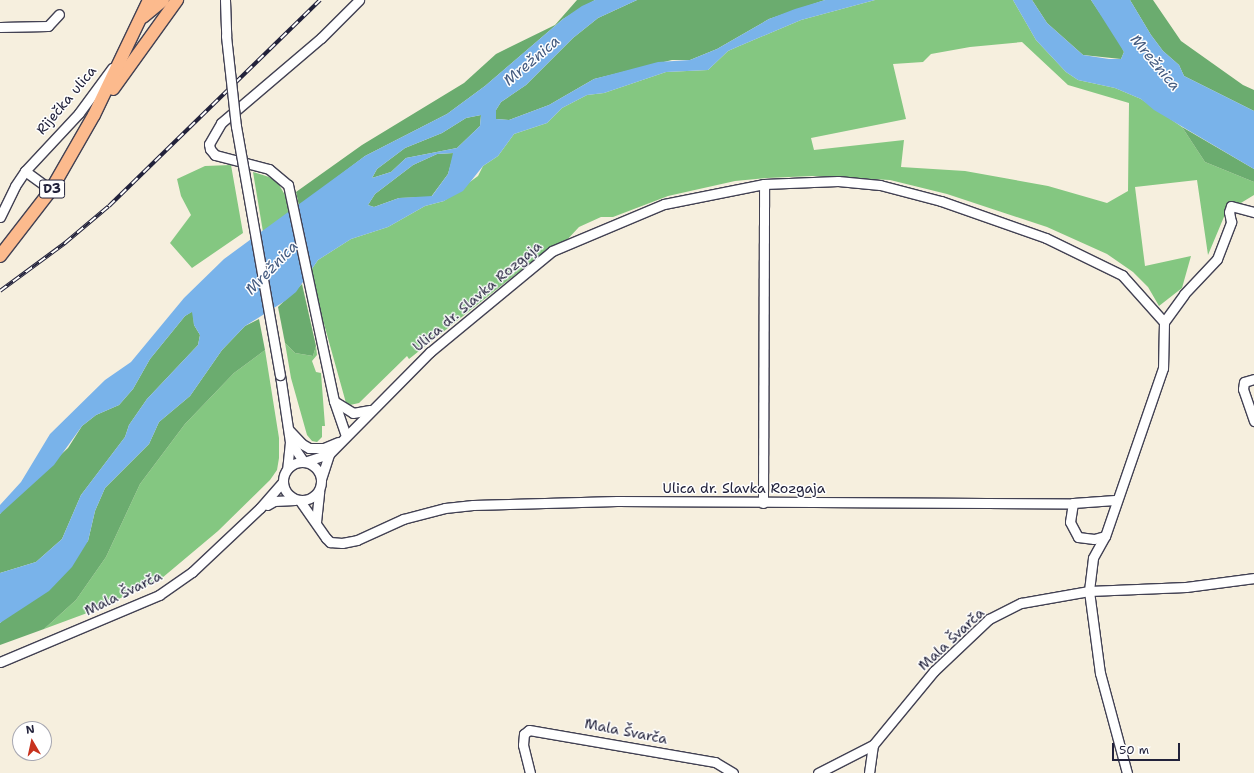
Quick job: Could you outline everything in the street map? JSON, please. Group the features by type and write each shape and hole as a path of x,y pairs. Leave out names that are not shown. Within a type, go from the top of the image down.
{"main road":[{"name":"Riječka ulica","path":"0,256 51,190 94,114 149,0"},
{"path":"141,18 163,0"},
{"name":"Riječka ulica","path":"94,114 177,0"}],"street":[{"path":"225,0 226,36 236,126 280,375 290,442 287,469 283,482 285,491 298,500"},
{"path":"288,427 294,437 309,448 324,448 344,438 334,401 315,315 292,200 288,186 269,169 215,155 210,149 212,136 221,122 321,38 359,0"},
{"path":"0,27 48,26 59,14"},
{"name":"Riječka ulica","path":"0,217 15,186 25,171 79,113 127,46"},
{"path":"25,171 51,190"},
{"name":"Ulica dr. Slavka Rozgaja","path":"321,479 329,454 430,352 552,250 664,204 764,184 838,181 880,185 941,201 1046,238 1122,274 1164,322"},
{"path":"763,503 764,184"},
{"path":"1126,773 1100,673 1089,592 1093,558 1105,536 1116,500 1163,368 1164,322 1170,317 1184,294 1218,259 1231,222 1229,212 1231,206 1254,212"},
{"path":"1254,379 1244,382 1243,389 1254,421"},
{"path":"334,401 353,413 372,410"},
{"path":"290,442 298,457 316,468 321,479 316,523"},
{"name":"Ulica dr. Slavka Rozgaja","path":"304,462 329,454"},
{"path":"287,469 292,465 304,462"},
{"name":"Mala Švarča","path":"0,662 159,595 192,572 260,508 283,482"},
{"path":"260,508 274,501 311,498 319,491"},
{"name":"Ulica dr. Slavka Rozgaja","path":"298,500 330,542 342,543 358,540 403,519 445,508 473,505 617,501 763,503 1073,503 1116,500"},
{"path":"1073,503 1070,522 1078,536 1094,539 1105,536"},
{"name":"Mala Švarča","path":"818,773 873,746 934,671 989,619 1021,603 1089,592 1186,587 1254,578"},
{"name":"Mala Švarča","path":"529,773 523,746 524,734 529,730 538,730 714,762 733,773"},
{"path":"869,773 873,746"}],"green space":[{"path":"577,0 595,0 563,19 485,86 447,114 365,156 299,206 296,192 362,145 464,83 496,54 555,25"},
{"path":"637,0 825,0 769,19 717,49 690,60 672,60 594,79 549,105 509,120 496,119 496,110 501,102 526,85 573,38 598,18"},
{"path":"875,0 1013,0 1036,40 1066,72 1078,80 1115,88 1141,99 1182,127 1205,162 1254,182 1254,195 1226,212 1208,255 1197,180 1135,187 1145,266 1191,256 1182,288 1159,306 1148,287 1133,272 1107,254 1047,227 947,194 890,180 812,176 767,178 735,181 668,196 613,217 601,217 579,227 565,242 530,263 409,359 407,356 359,403 350,405 346,403 324,324 320,318 311,270 318,260 351,239 388,227 425,206 444,201 478,176 483,166 498,156 514,134 547,123 562,108 587,95 604,93 666,72 708,70 728,51 801,20","holes":["1022,42 1068,85 1129,103 1128,191 1107,203 1048,186 965,171 901,167 904,140 814,150 811,138 906,119 893,64 923,62 931,54 970,47"]},
{"path":"1032,0 1091,0 1119,41 1124,52 1121,59 1083,55 1047,23"},
{"path":"1130,0 1153,0 1181,41 1243,85 1254,90 1254,111 1184,76 1179,65 1163,51 1151,35"},
{"path":"481,115 480,126 457,148 406,158 391,172 372,178 377,169 405,148 442,133 466,118"},
{"path":"1182,127 1254,169 1254,182 1205,162"},
{"path":"454,153 448,174 431,197 399,198 374,207 368,205 375,194 413,165 437,154"},
{"path":"231,165 243,233 192,268 170,243 191,215 181,196 177,179 205,166"},
{"path":"253,172 269,177 278,183 285,195 289,213 263,232"},
{"path":"302,284 316,346 313,356 295,353 285,343 278,307"},
{"path":"193,311 194,325 200,335 198,345 147,399 129,425 125,437 81,495 62,539 36,562 0,573 0,514 4,508 68,448 82,426 96,415 119,405 133,389 150,359 185,316"},
{"path":"259,319 265,350 234,373 185,424 140,484 106,557 76,600 44,629 0,645 0,623 88,541 95,511 105,488 149,444 159,422 190,396 222,350 245,326"},
{"path":"285,343 295,353 313,356 316,346 317,355 312,361 316,372 321,373 325,426 322,426 322,437 317,442 312,441 307,435 291,378"},
{"path":"265,350 279,438 279,458 277,470 270,480 218,531 162,578 98,609 44,629 76,600 106,557 140,484 185,424 234,373"}],"water":[{"name":"Mrežnica","path":"595,0 637,0 598,18 573,38 526,85 501,102 496,110 496,119 509,120 549,105 594,79 658,62 690,60 717,49 769,19 795,9 825,0 875,0 801,20 728,51 708,70 666,72 604,93 587,95 562,108 547,123 514,134 498,156 483,166 463,191 444,201 425,206 388,227 351,239 318,260 296,292 285,301 245,326 222,350 190,396 159,422 149,444 105,488 95,511 88,541 72,567 49,591 0,623 0,573 36,562 62,539 81,495 125,437 129,425 147,399 198,345 200,335 194,325 192,312 185,316 150,359 133,389 119,405 96,415 82,426 54,465 0,514 0,505 21,482 50,434 105,380 131,362 184,298 224,259 365,156 447,114 485,86 563,19 582,6","holes":["481,115 480,126 457,148 406,158 391,172 372,178 377,169 405,148 442,133 466,118","453,153 448,174 432,196 399,198 374,207 368,205 375,194 413,165 437,154"]},
{"name":"Mrežnica","path":"1013,0 1032,0 1047,23 1083,55 1109,59 1121,59 1124,52 1091,0 1130,0 1151,35 1163,51 1179,65 1184,76 1254,111 1254,169 1154,110 1141,99 1115,88 1078,80 1066,72 1036,40"}],"railway":[{"path":"0,291 65,243 109,206 320,0"}]}
